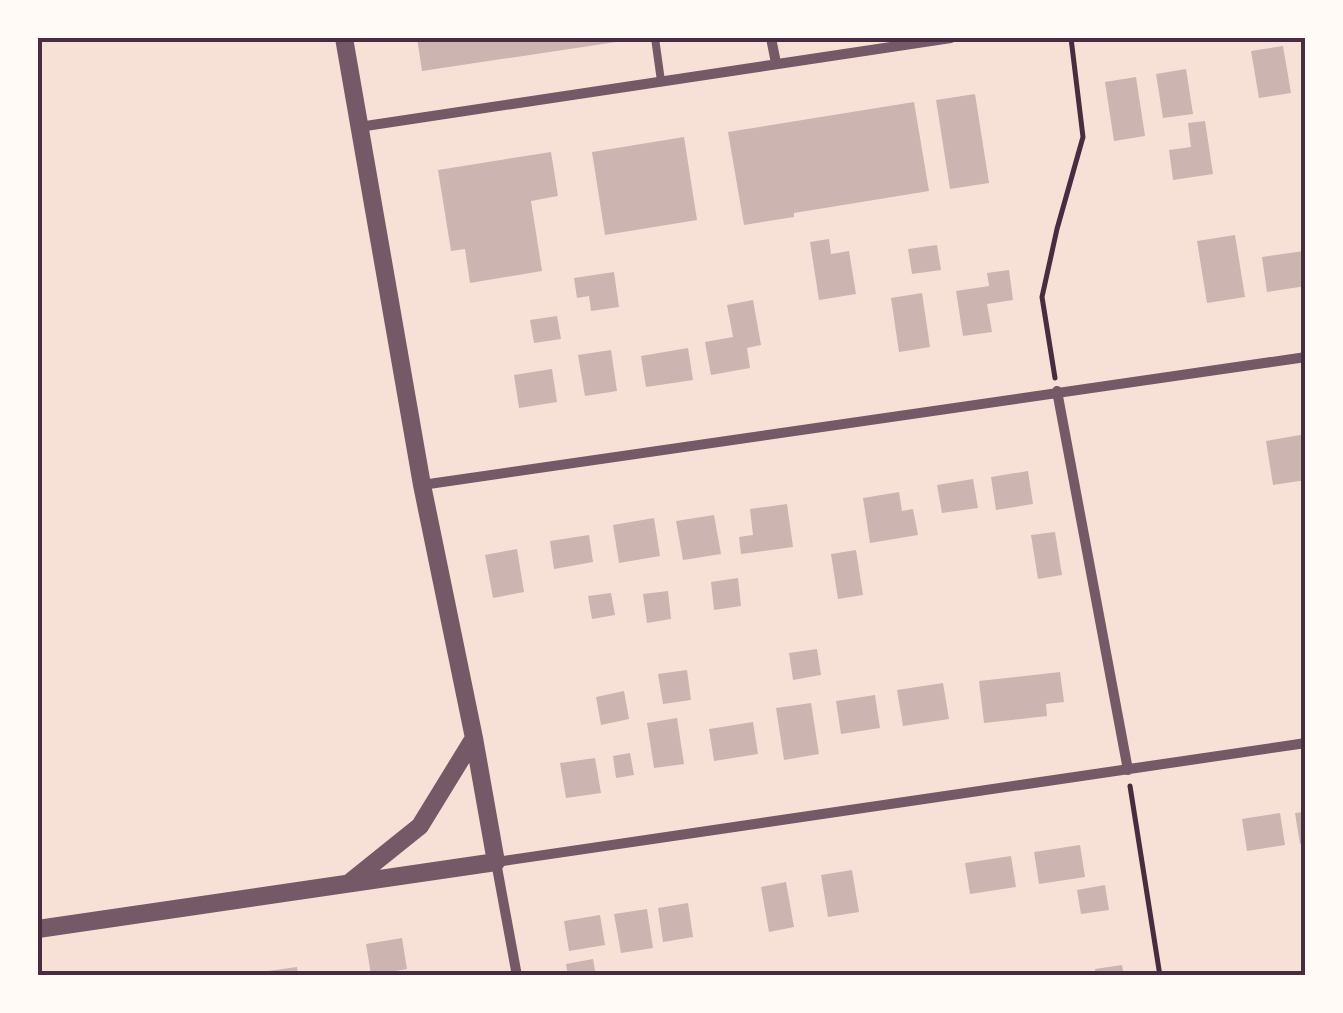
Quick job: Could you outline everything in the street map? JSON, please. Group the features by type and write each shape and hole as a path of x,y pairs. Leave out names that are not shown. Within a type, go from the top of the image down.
{"street":[{"path":"344,38 422,485 517,976"},
{"path":"771,38 776,64"},
{"path":"360,127 951,38"},
{"path":"422,485 1306,356"},
{"path":"1058,391 1128,770"},
{"path":"347,884 420,826 474,738"},
{"path":"38,929 1306,742"}],"lane":[{"path":"655,38 661,81"}],"path":[{"path":"1058,391 1042,297 1083,137 1070,38"},
{"path":"1128,770 1160,976"}],"building":[{"path":"417,38 623,38 623,41 422,71"},
{"path":"1283,46 1291,93 1259,98 1251,51"},
{"path":"1186,69 1193,114 1163,118 1156,74"},
{"path":"1136,77 1145,136 1114,141 1105,82"},
{"path":"975,94 989,183 950,189 936,100"},
{"path":"914,102 929,191 744,225 728,132"},
{"path":"1205,121 1213,174 1173,180 1169,150 1191,147 1188,123"},
{"path":"684,137 697,220 605,235 592,152"},
{"path":"551,152 558,196 531,201 542,271 470,283 465,249 451,251 438,170"},
{"path":"1235,235 1245,297 1207,303 1197,241"},
{"path":"829,239 831,254 849,251 856,294 819,300 810,242"},
{"path":"937,245 941,270 912,274 908,249"},
{"path":"1304,251 1306,286 1267,292 1262,257"},
{"path":"1009,270 1013,300 987,304 992,332 963,336 956,291 989,286 987,273"},
{"path":"614,272 619,307 591,311 589,296 577,298 574,278"},
{"path":"922,293 930,347 899,352 891,298"},
{"path":"753,300 761,345 747,348 750,368 711,375 705,342 733,337 727,305"},
{"path":"557,316 561,339 534,343 530,320"},
{"path":"688,348 693,380 646,387 641,356"},
{"path":"611,350 617,391 585,396 578,355"},
{"path":"552,369 557,402 519,408 514,375"},
{"path":"1306,434 1306,480 1273,485 1266,441"},
{"path":"1028,471 1033,504 996,510 991,477"},
{"path":"973,479 978,508 942,513 937,485"},
{"path":"899,492 902,511 913,509 918,535 870,543 863,498"},
{"path":"787,504 793,547 741,554 739,537 753,535 750,509"},
{"path":"714,515 721,554 683,560 676,521"},
{"path":"654,518 660,556 619,563 613,525"},
{"path":"1055,532 1062,575 1038,579 1031,535"},
{"path":"589,535 593,562 554,569 550,541"},
{"path":"517,549 524,592 493,598 485,555"},
{"path":"856,550 863,595 838,599 831,554"},
{"path":"738,578 741,606 714,610 711,582"},
{"path":"668,591 671,619 647,623 643,594"},
{"path":"611,593 615,615 592,619 588,596"},
{"path":"817,649 821,675 793,680 789,653"},
{"path":"687,670 691,700 663,704 658,674"},
{"path":"1060,672 1064,702 1046,704 1047,716 984,723 979,681"},
{"path":"943,683 949,719 903,726 897,690"},
{"path":"624,691 629,719 601,725 596,697"},
{"path":"875,695 880,728 841,734 836,701"},
{"path":"811,703 819,754 784,760 776,708"},
{"path":"677,718 684,764 654,768 647,723"},
{"path":"753,722 758,754 714,761 709,729"},
{"path":"630,753 634,775 616,778 613,756"},
{"path":"595,758 601,793 566,798 560,763"},
{"path":"1306,812 1306,843 1300,844 1295,813"},
{"path":"1280,813 1285,845 1247,851 1242,819"},
{"path":"1080,845 1085,877 1039,884 1034,852"},
{"path":"1011,856 1016,887 970,894 965,863"},
{"path":"852,870 859,912 828,917 821,875"},
{"path":"786,882 794,927 769,932 761,887"},
{"path":"1105,885 1109,910 1081,914 1077,890"},
{"path":"688,903 693,937 663,942 658,908"},
{"path":"647,909 653,948 621,953 614,914"},
{"path":"600,915 605,945 569,951 564,921"},
{"path":"402,938 407,969 371,975 366,944"},
{"path":"593,959 596,976 568,976 566,964"},
{"path":"1122,965 1124,976 1096,976 1095,969"},
{"path":"297,967 298,976 254,976 254,973"}]}
